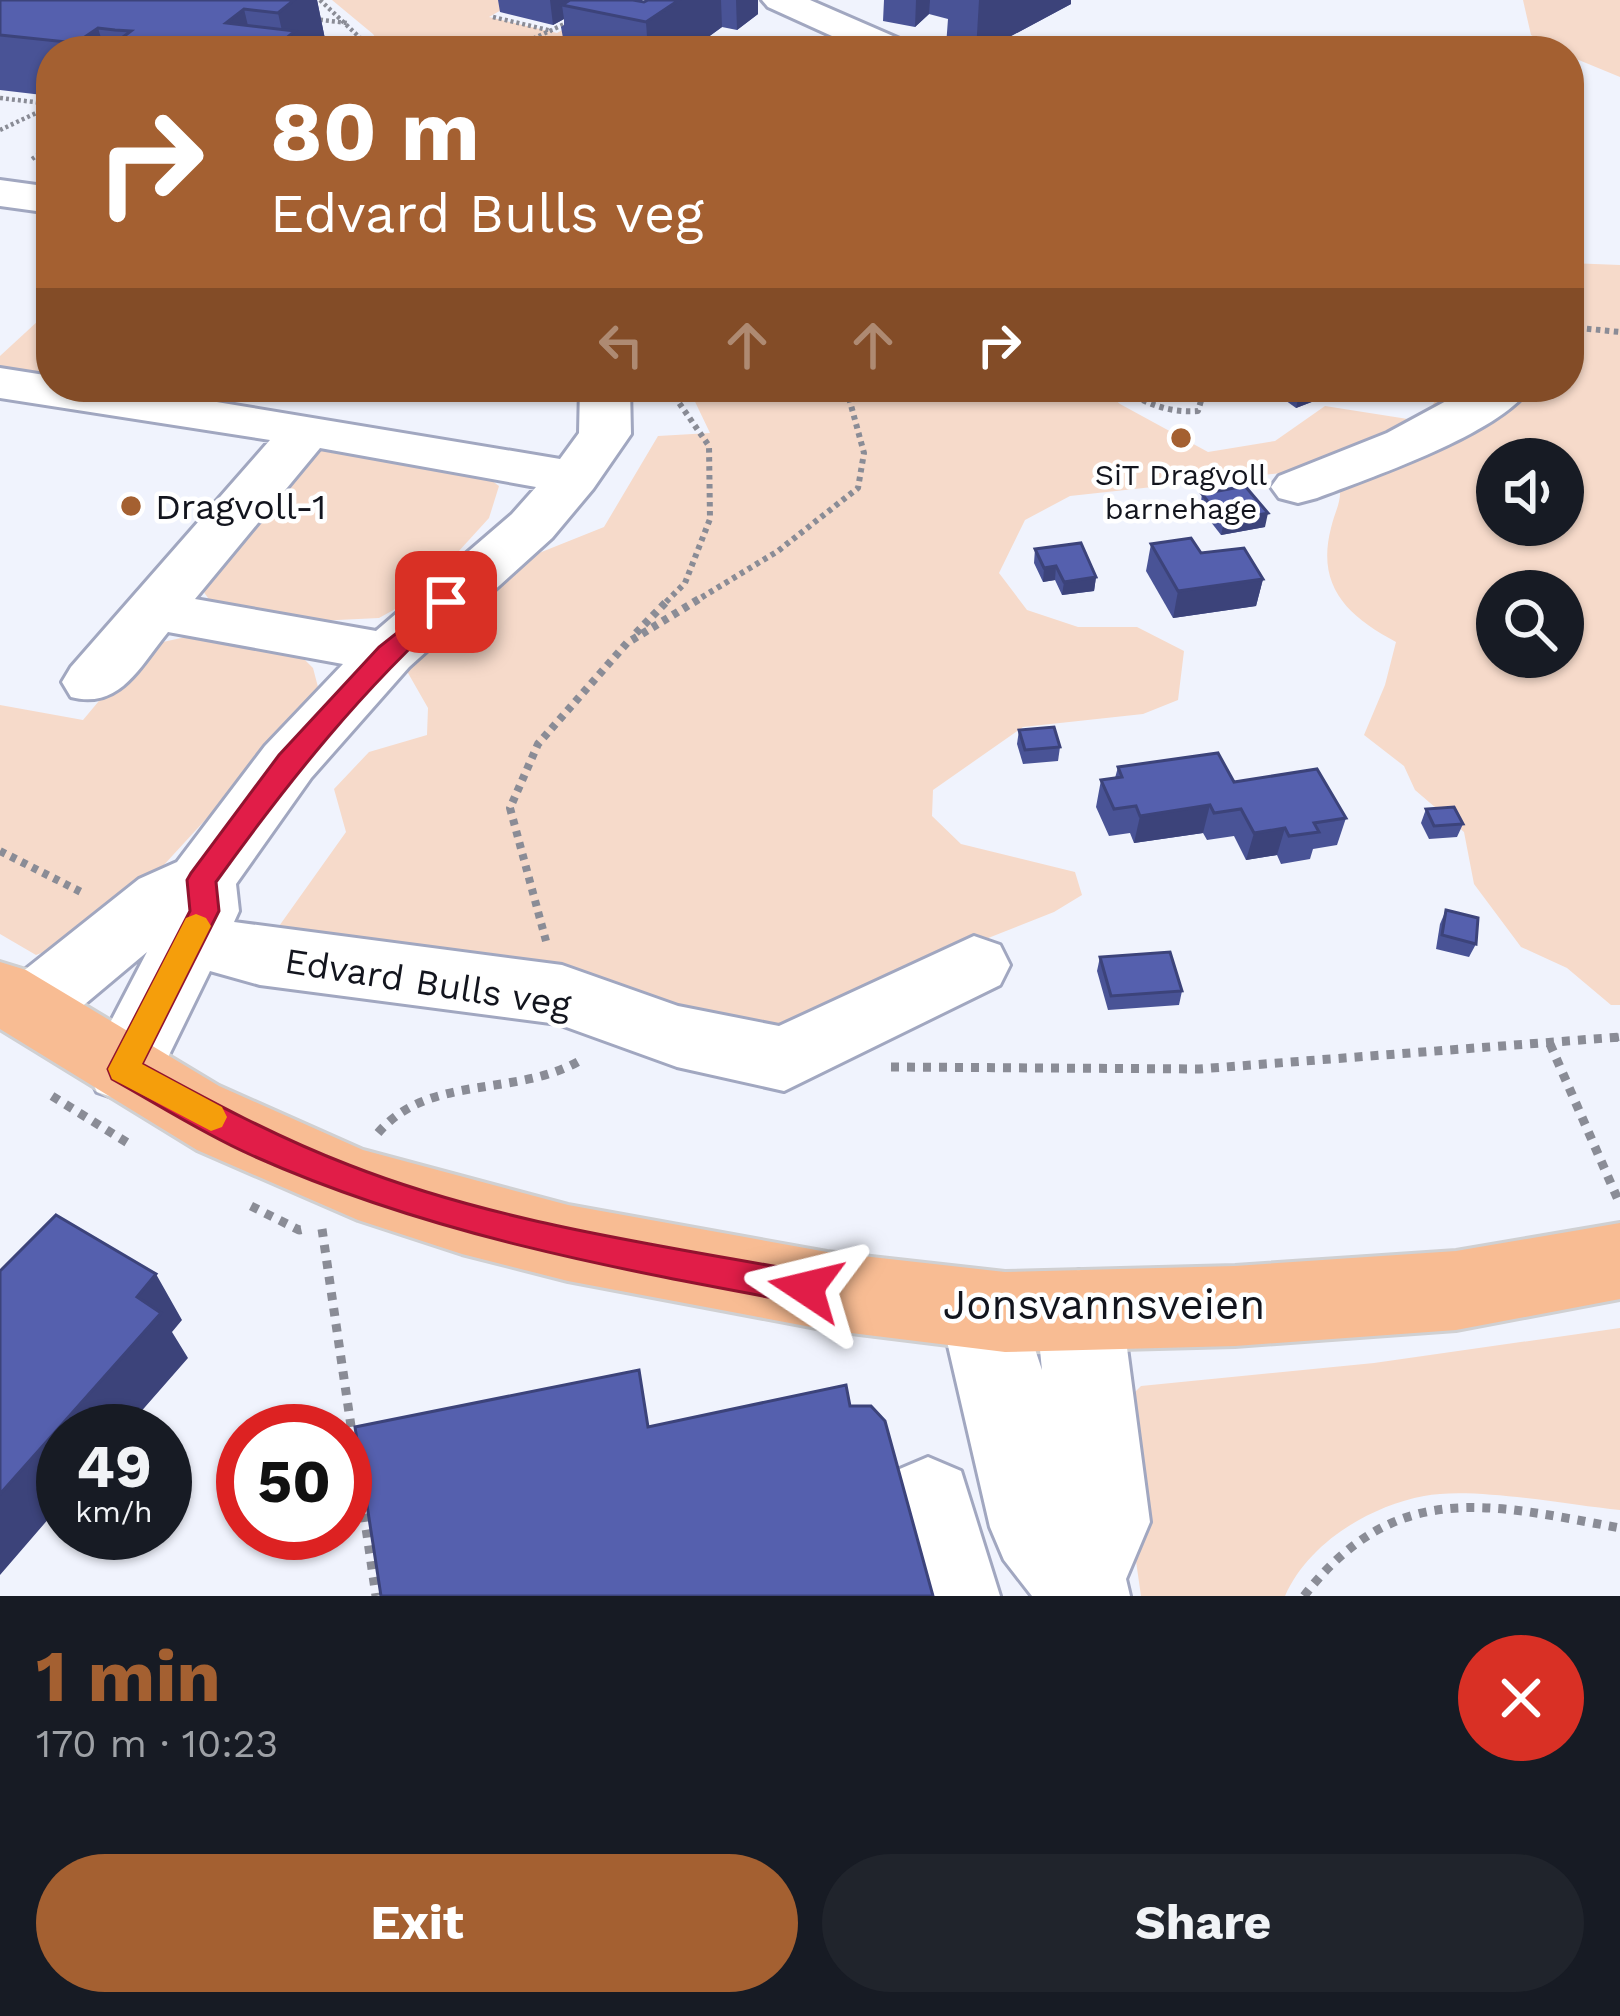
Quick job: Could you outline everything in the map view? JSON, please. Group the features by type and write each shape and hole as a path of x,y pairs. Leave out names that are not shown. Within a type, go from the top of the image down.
{"main road":[{"name":"Jonsvannsveien","path":"14,1000 124,1069 256,1142 348,1180 468,1218 602,1251 783,1284 982,1311 1322,1304 1491,1288 1620,1261"}],"street":[{"path":"780,0 809,30 833,36"},
{"path":"0,194 36,198"},
{"path":"0,383 36,389"},
{"path":"124,402 574,478"},
{"path":"208,912 288,762 388,653 532,526 605,434 605,402"},
{"path":"1298,488 1404,446 1485,402"},
{"path":"93,682 307,430"},
{"path":"154,610 388,653"},
{"path":"14,1000 164,898 208,912"},
{"path":"124,1069 204,911 208,912"},
{"name":"Edvard Bulls veg","path":"208,912 260,957 586,1005 677,1036 784,1059"},
{"path":"784,1059 974,965"},
{"path":"1078,1310 1103,1522 1080,1587"},
{"path":"982,1311 1037,1527 1080,1587"},
{"path":"928,1504 952,1596"}],"path":[{"path":"320,0 360,36"},
{"path":"300,17 347,23"},
{"path":"493,17 553,32"},
{"path":"539,36 571,21"},
{"path":"0,98 36,103"},
{"path":"0,130 36,112"},
{"path":"1584,328 1620,332"},
{"path":"370,1144 387,1117 403,1103 557,1077 598,1045 510,808 538,744 685,583 710,519 709,446 678,402"},
{"path":"627,643 778,551 858,488 864,452 850,402"},
{"path":"1142,402 1175,414 1198,411 1201,402"},
{"path":"0,851 92,898"},
{"path":"784,1059 947,1070 1199,1069 1620,1036"},
{"path":"1550,1043 1620,1205"},
{"path":"328,1215 322,1226 376,1596"},
{"path":"1304,1596 1334,1556 1364,1533 1447,1506 1494,1508 1620,1528"}],"shaded area":[{"path":"332,0 519,0 489,17 557,33 612,1 588,36 373,34"},
{"path":"1523,0 1620,0 1620,77 1584,62 1584,36 1531,35"},
{"path":"1584,264 1620,265 1620,1005 1611,1005 1567,968 1521,947 1474,884 1464,832 1415,790 1404,766 1364,735 1396,642 1350,610 1332,583 1327,548 1339,482 1300,471 1070,496 1025,520 999,573 1027,610 1078,627 1137,627 1184,651 1178,700 1143,714 1023,727 933,790 932,816 961,844 1075,872 1082,895 1054,912 920,965 791,1040 272,936 346,832 334,789 369,752 427,735 428,708 404,666 464,622 534,555 604,527 658,436 710,433 695,402 1118,402 1208,452 1275,441 1325,406 1414,420 1434,402 1584,402"},
{"path":"36,323 36,379 0,374 0,356"},
{"path":"316,443 471,465 499,486 489,518 417,597 379,618 317,621 210,601 201,588"},
{"path":"199,634 299,654 313,668 318,687 299,718 105,929 36,955 0,934 0,705 83,720 145,646"},
{"path":"1620,1328 1620,1510 1493,1495 1424,1496 1381,1509 1342,1531 1308,1560 1285,1596 1141,1596 1117,1428 1123,1404 1141,1386 1374,1363"}],"building":[{"path":"0,0 294,0 278,13 244,9 226,23 295,31 289,36 124,36 131,31 98,28 86,36 0,35"},
{"path":"570,0 679,0 646,22 562,5"},
{"path":"1245,486 1268,513 1224,522 1202,494"},
{"path":"1191,538 1201,553 1244,548 1263,579 1178,591 1151,544"},
{"path":"1081,543 1096,577 1064,582 1056,566 1044,568 1035,549"},
{"path":"1054,727 1060,747 1025,750 1019,730"},
{"path":"1218,753 1234,782 1317,769 1346,818 1314,823 1319,832 1289,836 1285,828 1254,833 1241,809 1214,813 1210,805 1140,816 1136,806 1114,809 1101,780 1122,777 1118,767"},
{"path":"1454,807 1463,824 1434,826 1426,809"},
{"path":"1446,910 1478,918 1476,944 1442,935"},
{"path":"1170,952 1182,991 1111,996 1100,957"},
{"path":"56,1215 156,1274 137,1297 161,1313 80,1404 36,1404 36,1454 0,1494 0,1271"},
{"path":"639,1370 648,1427 846,1385 850,1406 871,1406 885,1421 933,1596 381,1596 372,1538 372,1424"}],"slow traffic":[{"path":"196,926 124,1069 211,1117"}],"place":[{"name":"SiT Dragvoll barnehage","path":"1181,438"},
{"name":"Dragvoll-1","path":"131,506"}],"route":[{"path":"446,602 388,653 288,762 201,880 204,911 124,1069 256,1142 348,1180 468,1218 602,1251 806,1288"}]}
